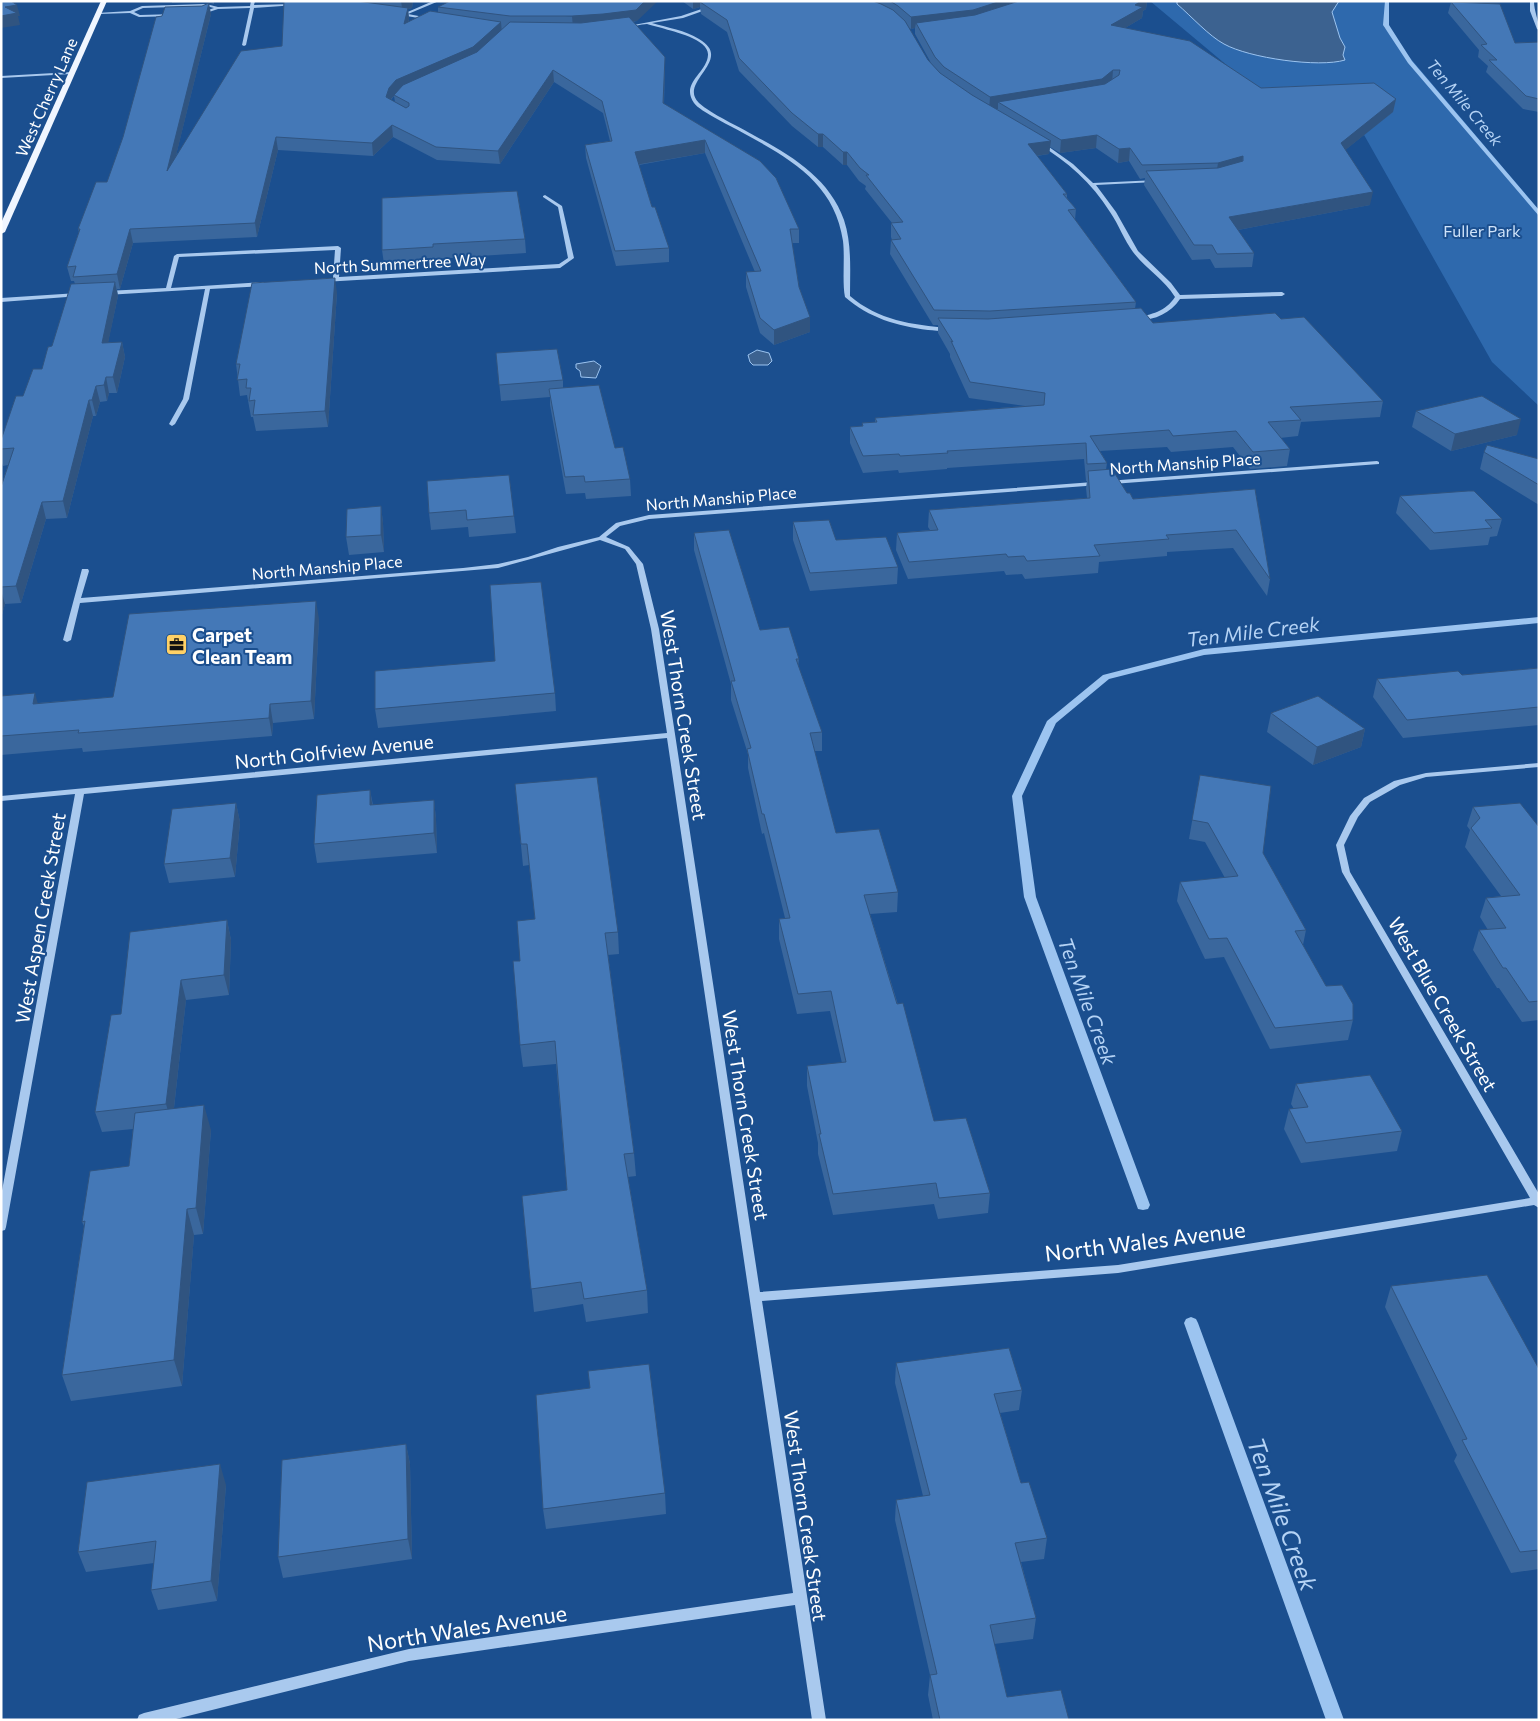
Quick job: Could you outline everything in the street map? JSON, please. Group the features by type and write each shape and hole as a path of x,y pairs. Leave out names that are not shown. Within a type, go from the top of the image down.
{"main road":[{"name":"West Cherry Lane","path":"1,232 104,1"}],"street":[{"path":"402,15 437,1"},
{"path":"623,28 696,14 729,1"},
{"path":"1532,1 1532,11 1539,29"},
{"path":"194,14 204,14 218,8 252,4 300,6"},
{"path":"244,45 252,4"},
{"path":"99,13 131,12 151,7 206,5 218,8"},
{"path":"131,12 139,16 185,14"},
{"path":"388,12 431,20"},
{"path":"650,24 691,36 707,46 711,55 691,90 696,103 780,151 798,164 827,193 841,218 846,240 848,296 857,306 872,315 920,328 958,330"},
{"path":"1,77 71,73"},
{"path":"1032,138 1078,170 1093,184 1112,210 1137,252 1173,286 1178,297"},
{"path":"1093,184 1160,181"},
{"name":"North Summertree Way","path":"316,280 560,266 571,258 562,215 560,206 545,196"},
{"path":"168,289 177,256 338,248 336,279"},
{"path":"102,294 267,284"},
{"path":"172,424 186,399 208,288"},
{"path":"1178,297 1282,294"},
{"path":"1,300 83,295"},
{"path":"1129,320 1154,316 1171,308 1178,297"},
{"name":"North Manship Place","path":"77,601 498,566 601,538 618,524 648,517 1377,463"},
{"name":"West Thorn Creek Street","path":"601,538 626,548 639,564 655,629 819,1720"},
{"path":"67,640 85,571"},
{"name":"North Golfview Avenue","path":"1,800 671,735"},
{"name":"West Blue Creek Street","path":"1538,1203 1346,872 1340,845 1354,816 1367,800 1397,783 1426,775 1539,765"},
{"name":"West Aspen Creek Street","path":"1,1226 80,792"},
{"name":"North Wales Avenue","path":"756,1298 1118,1269 1211,1256 1538,1203"},
{"name":"North Wales Avenue","path":"144,1720 408,1655 800,1598"}],"green space":[{"name":"Fuller Park","path":"1150,1 1389,1 1384,27 1539,210 1539,406 1492,362 1350,110 1285,114"}],"shaded area":[{"path":"1177,1 1339,1 1332,12 1340,38 1345,47 1343,55 1345,60 1319,63 1302,62 1250,54 1235,49 1212,36 1177,4"},
{"path":"757,350 769,353 772,361 768,365 753,365 750,362 748,355"},
{"path":"594,361 601,366 596,378 581,377 576,364"}],"building":[{"path":"1,1 11,1 17,5 5,7 17,13 1,16"},
{"path":"284,1 357,1 408,8 404,24 430,11 501,22 473,47 396,80 389,88 386,97 406,108 409,106 409,103 394,95 403,85 477,52 510,22 581,23 629,17 665,57 663,103 760,161 776,178 799,229 790,229 799,287 810,317 774,330 760,318 746,272 761,271 705,140 635,152 652,207 655,207 669,248 615,251 585,145 612,141 602,101 553,70 498,151 436,147 392,125 372,143 276,137 255,223 130,229 117,274 73,277 76,266 67,267 80,229 78,229 96,182 107,182 123,137 156,17 162,16 165,7 202,6 209,3 167,171 241,51 282,46"},
{"path":"450,1 645,1 636,10 603,14 510,16 438,7"},
{"path":"873,1 893,10 905,21 928,60 940,73 972,95 1051,141 1028,144 1067,194 1063,194 1076,209 1068,210 1136,302 990,311 934,310 891,240 901,239 891,223 903,222 866,175 869,175 860,168 847,152 843,152 823,134 818,134 792,113 739,58 727,20 700,2"},
{"path":"890,1 1001,1 973,10 911,17"},
{"path":"1019,1 1141,1 1135,5 1143,7 1111,25 1190,41 1261,88 1374,83 1396,99 1341,143 1373,192 1229,217 1254,253 1217,254 1212,245 1194,245 1146,171 1218,168 1243,161 1243,156 1218,163 1142,165 1130,148 1119,149 1097,135 1061,140 998,102 1105,84 1119,75 1120,70 1113,70 1102,79 990,97 944,67 935,57 916,23 975,15"},
{"path":"1451,2 1500,4 1515,43 1539,42 1539,99 1526,96 1489,60 1497,60 1481,45 1487,44"},
{"path":"517,191 525,239 433,244 433,247 382,250 382,198"},
{"path":"335,278 325,411 253,415 255,400 249,401 251,388 246,388 247,379 237,380 240,364 236,364 252,283"},
{"path":"115,282 102,343 122,342 113,377 106,377 104,385 96,386 92,400 89,400 63,501 42,502 16,586 1,587 1,487 14,448 1,449 1,440 16,396 23,396 33,369 42,369 48,347 52,346 71,284"},
{"path":"1141,308 1153,323 1275,313 1281,319 1304,317 1383,401 1290,407 1301,420 1268,422 1290,449 1253,452 1236,431 1173,436 1169,430 1090,436 1107,463 1087,464 1086,443 947,451 948,453 900,456 899,454 863,456 850,427 863,426 862,423 877,422 875,418 1044,405 1045,393 970,382 951,341 953,342 938,318 988,319"},
{"path":"557,349 563,380 499,385 496,353"},
{"path":"599,385 615,448 623,447 630,479 585,482 584,476 565,477 549,389"},
{"path":"1482,396 1521,419 1455,434 1416,411"},
{"path":"1487,445 1539,459 1539,485 1484,452"},
{"path":"1112,469 1133,499 1255,489 1270,579 1236,530 1166,535 1169,539 1094,545 1100,556 1027,561 1024,556 1008,557 1006,554 909,562 897,533 938,530 929,510 1090,498 1088,471"},
{"path":"509,475 514,516 467,520 466,510 429,513 427,481"},
{"path":"1474,491 1502,519 1485,520 1492,528 1434,533 1400,496"},
{"path":"381,506 381,535 346,537 347,509"},
{"path":"829,520 836,540 886,537 898,567 810,573 793,522"},
{"path":"729,530 760,630 789,627 799,659 796,659 822,732 810,733 836,833 879,829 898,892 864,895 897,1004 903,1003 934,1121 966,1118 990,1193 939,1198 936,1183 833,1194 819,1134 821,1134 807,1066 846,1062 831,991 798,994 779,919 790,918 747,749 751,748 731,681 735,681 694,533"},
{"path":"541,582 555,693 375,709 375,671 495,661 490,585"},
{"path":"316,601 311,701 270,704 269,718 78,733 79,730 1,736 1,696 35,693 33,704 113,697 129,614"},
{"path":"1539,668 1539,707 1407,720 1377,679 1458,671 1462,675"},
{"path":"1318,696 1365,729 1317,747 1271,713"},
{"path":"1200,775 1271,786 1263,853 1306,930 1295,931 1326,986 1342,985 1353,1004 1353,1020 1275,1028 1227,938 1209,939 1180,882 1238,876 1208,823 1192,820"},
{"path":"597,777 618,932 605,933 634,1153 624,1154 647,1290 584,1299 581,1282 531,1289 522,1196 567,1190 555,1041 520,1045 513,961 520,961 517,921 535,919 527,844 521,844 515,784"},
{"path":"370,790 370,805 434,800 434,833 314,844 317,795"},
{"path":"236,803 230,858 164,864 172,809"},
{"path":"1520,803 1539,827 1539,1001 1529,1002 1506,968 1503,968 1479,930 1506,928 1486,898 1520,895 1471,828 1480,818 1473,807"},
{"path":"227,920 224,975 181,980 166,1104 95,1112 111,1015 121,1014 130,932"},
{"path":"1370,1075 1402,1131 1306,1143 1289,1109 1308,1107 1296,1084"},
{"path":"204,1105 196,1208 187,1209 174,1360 62,1375 85,1221 82,1222 90,1171 129,1166 135,1113"},
{"path":"1487,1275 1539,1369 1539,1550 1520,1552 1462,1440 1467,1439 1391,1286"},
{"path":"1009,1348 1022,1390 994,1394 1021,1483 1029,1482 1047,1538 1015,1543 1036,1618 990,1625 1007,1697 1061,1690 1069,1720 940,1720 930,1675 937,1674 896,1500 930,1495 896,1363"},
{"path":"649,1364 665,1493 543,1509 536,1395 590,1388 588,1371"},
{"path":"406,1444 408,1539 278,1557 282,1460"},
{"path":"220,1464 211,1581 151,1590 156,1541 78,1552 87,1482"}],"waterway":[{"name":"Ten Mile Creek","path":"1387,1 1386,25 1410,62 1539,214"},
{"name":"Ten Mile Creek","path":"1143,1205 1030,897 1017,796 1052,721 1106,677 1204,652 1539,620"},
{"name":"Ten Mile Creek","path":"1191,1323 1335,1720"}],"place":[{"name":"Carpet Clean Team","path":"176,645"}]}
